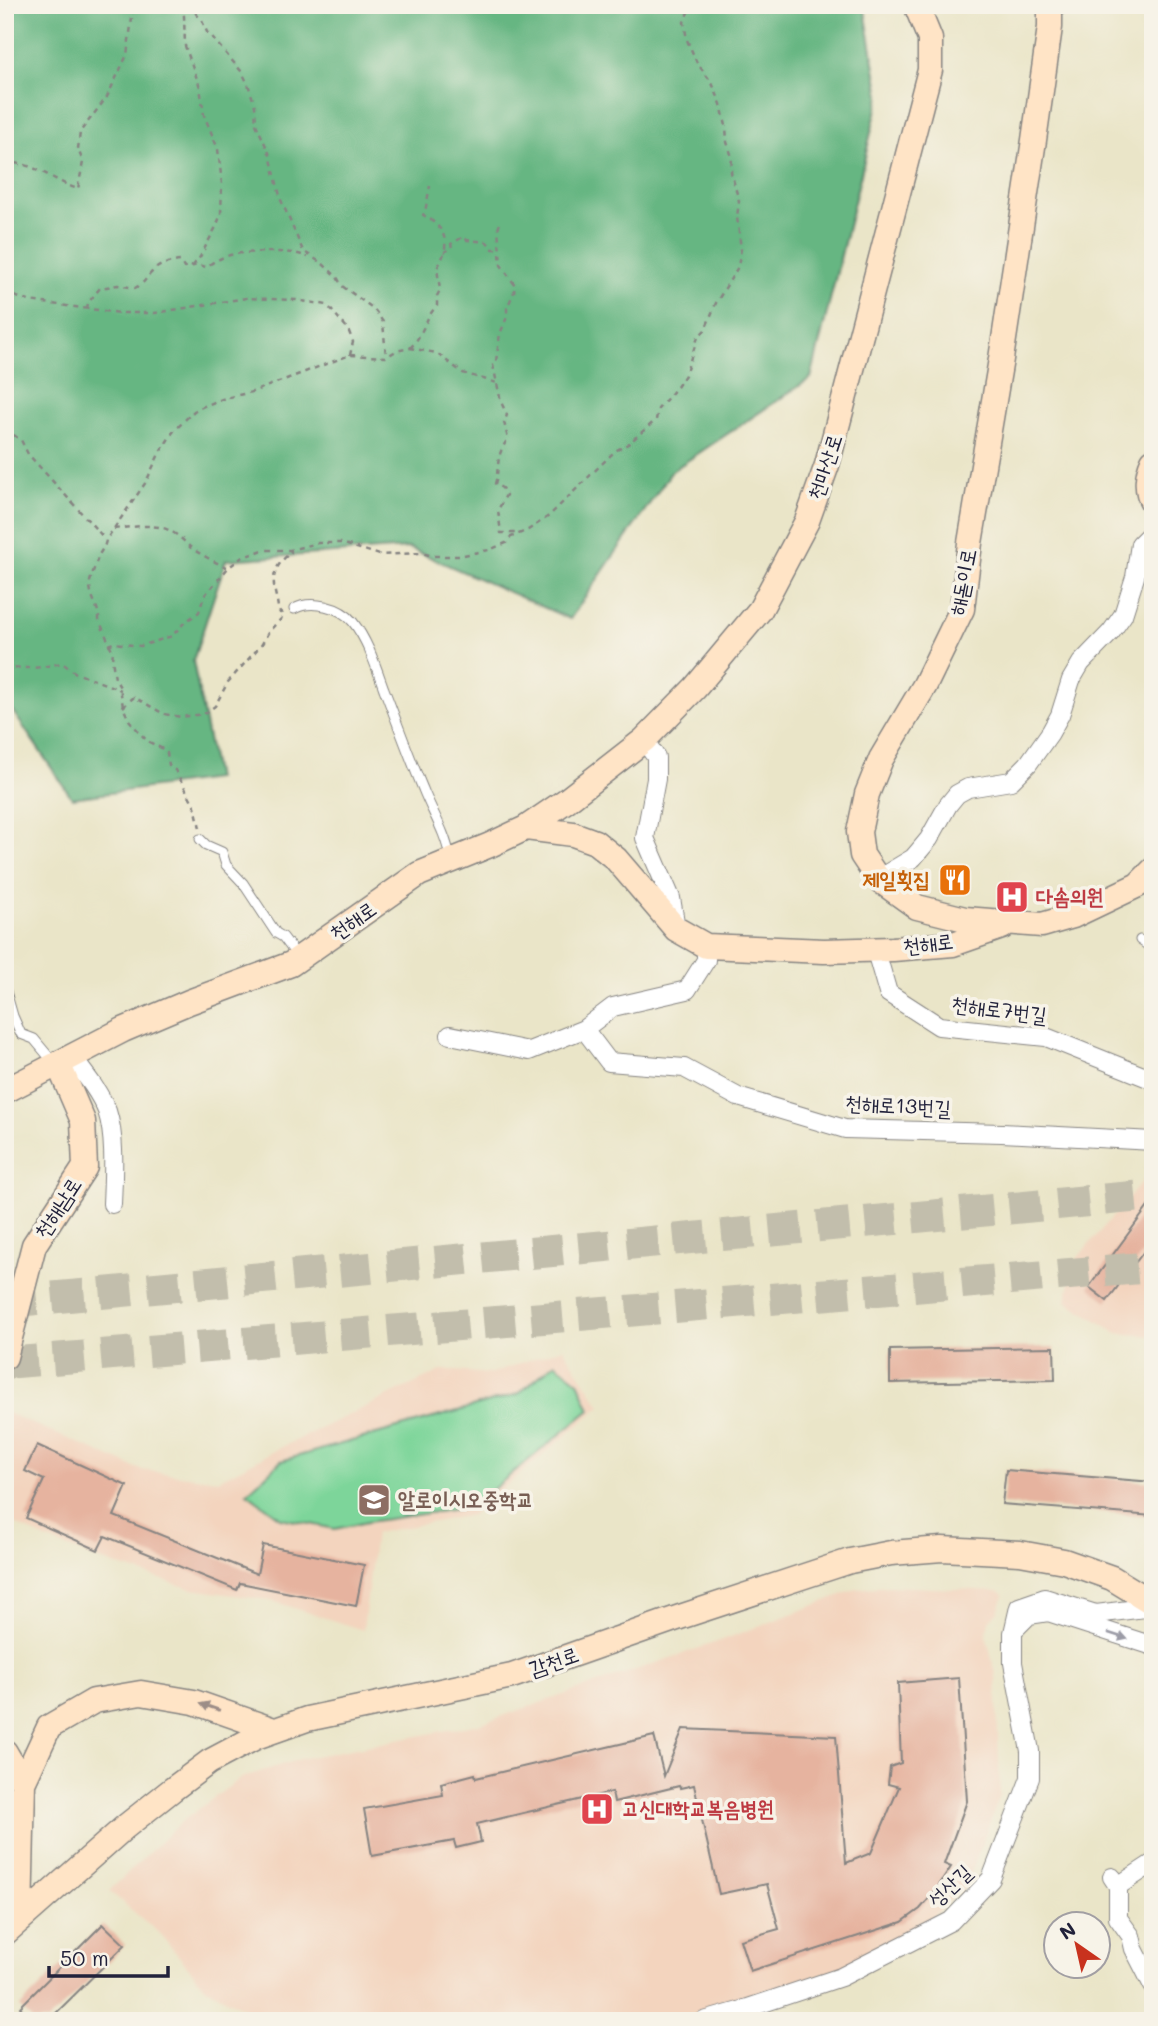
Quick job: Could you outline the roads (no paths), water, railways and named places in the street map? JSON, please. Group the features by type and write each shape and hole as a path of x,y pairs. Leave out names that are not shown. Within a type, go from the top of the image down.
{"main road":[{"name":"천마산로","path":"526,828 644,740 695,688 760,610 807,521 831,453 930,70 930,39 916,5"},
{"name":"해돋이로","path":"1051,5 1034,140 970,543 962,609 925,685 881,760 867,794 859,832 862,855 878,879 917,907 965,919 1042,925 1073,916 1138,885 1153,870"},
{"path":"1153,461 1149,468 1147,494 1153,502"},
{"name":"천해로","path":"5,1091 123,1030 291,964 419,874 526,828 573,834 595,842 616,859 676,929 706,946 824,951 893,949 953,944 1013,923"},
{"name":"천해남로","path":"5,1357 34,1245 85,1167 83,1121 61,1061"},
{"name":"감천로","path":"13,1927 125,1827 209,1762 237,1746 307,1719 512,1676 680,1616 849,1561 891,1553 942,1549 1020,1553 1064,1561 1112,1578 1153,1605"},
{"path":"13,1927 23,1783 49,1727 94,1701 141,1693 194,1702 274,1730"},
{"path":"5,1752 23,1783"}],"street":[{"path":"878,879 913,858 929,839 957,794 968,788 1011,781 1028,764 1060,715 1081,663 1111,632 1123,615 1135,577 1140,544 1153,531"},
{"path":"644,740 656,757 656,779 645,838 671,898 676,929"},
{"path":"450,1035 528,1051 584,1029 612,1007 687,989 706,960 706,946"},
{"name":"천해로7번길","path":"875,948 888,993 939,1027 1046,1037 1153,1080"},
{"name":"천해로13번길","path":"584,1029 609,1062 684,1068 738,1097 845,1129 1002,1133 1153,1141"},
{"path":"61,1061 87,1077 106,1111 111,1141 112,1204"},
{"name":"성산길","path":"704,2021 738,2016 841,1977 951,1921 991,1880 1030,1778 1030,1751 1013,1663 1013,1633 1019,1607 1045,1598 1096,1614 1153,1605"},
{"path":"1013,1633 1029,1615 1048,1612 1153,1646"},
{"path":"1153,1863 1115,1882 1118,1918 1131,1936 1134,1950 1153,1986"}],"lane":[{"path":"295,609 301,605 318,605 343,612 353,622 375,664 424,791 445,836 451,861"},
{"path":"200,839 206,845 222,852 226,865 243,884 276,933 283,937 299,959"},
{"path":"1140,940 1153,949"},
{"path":"5,988 13,1016 22,1034 34,1039 61,1061"}],"tunnel":[{"path":"5,1302 1153,1195"},
{"path":"5,1363 1153,1267"}],"place":[{"name":"제일횟집","path":"955,880"},
{"name":"다솜의원","path":"1012,897"},
{"name":"알로이시오중학교","path":"374,1500"},
{"name":"고신대학교복음병원","path":"597,1809"}]}
